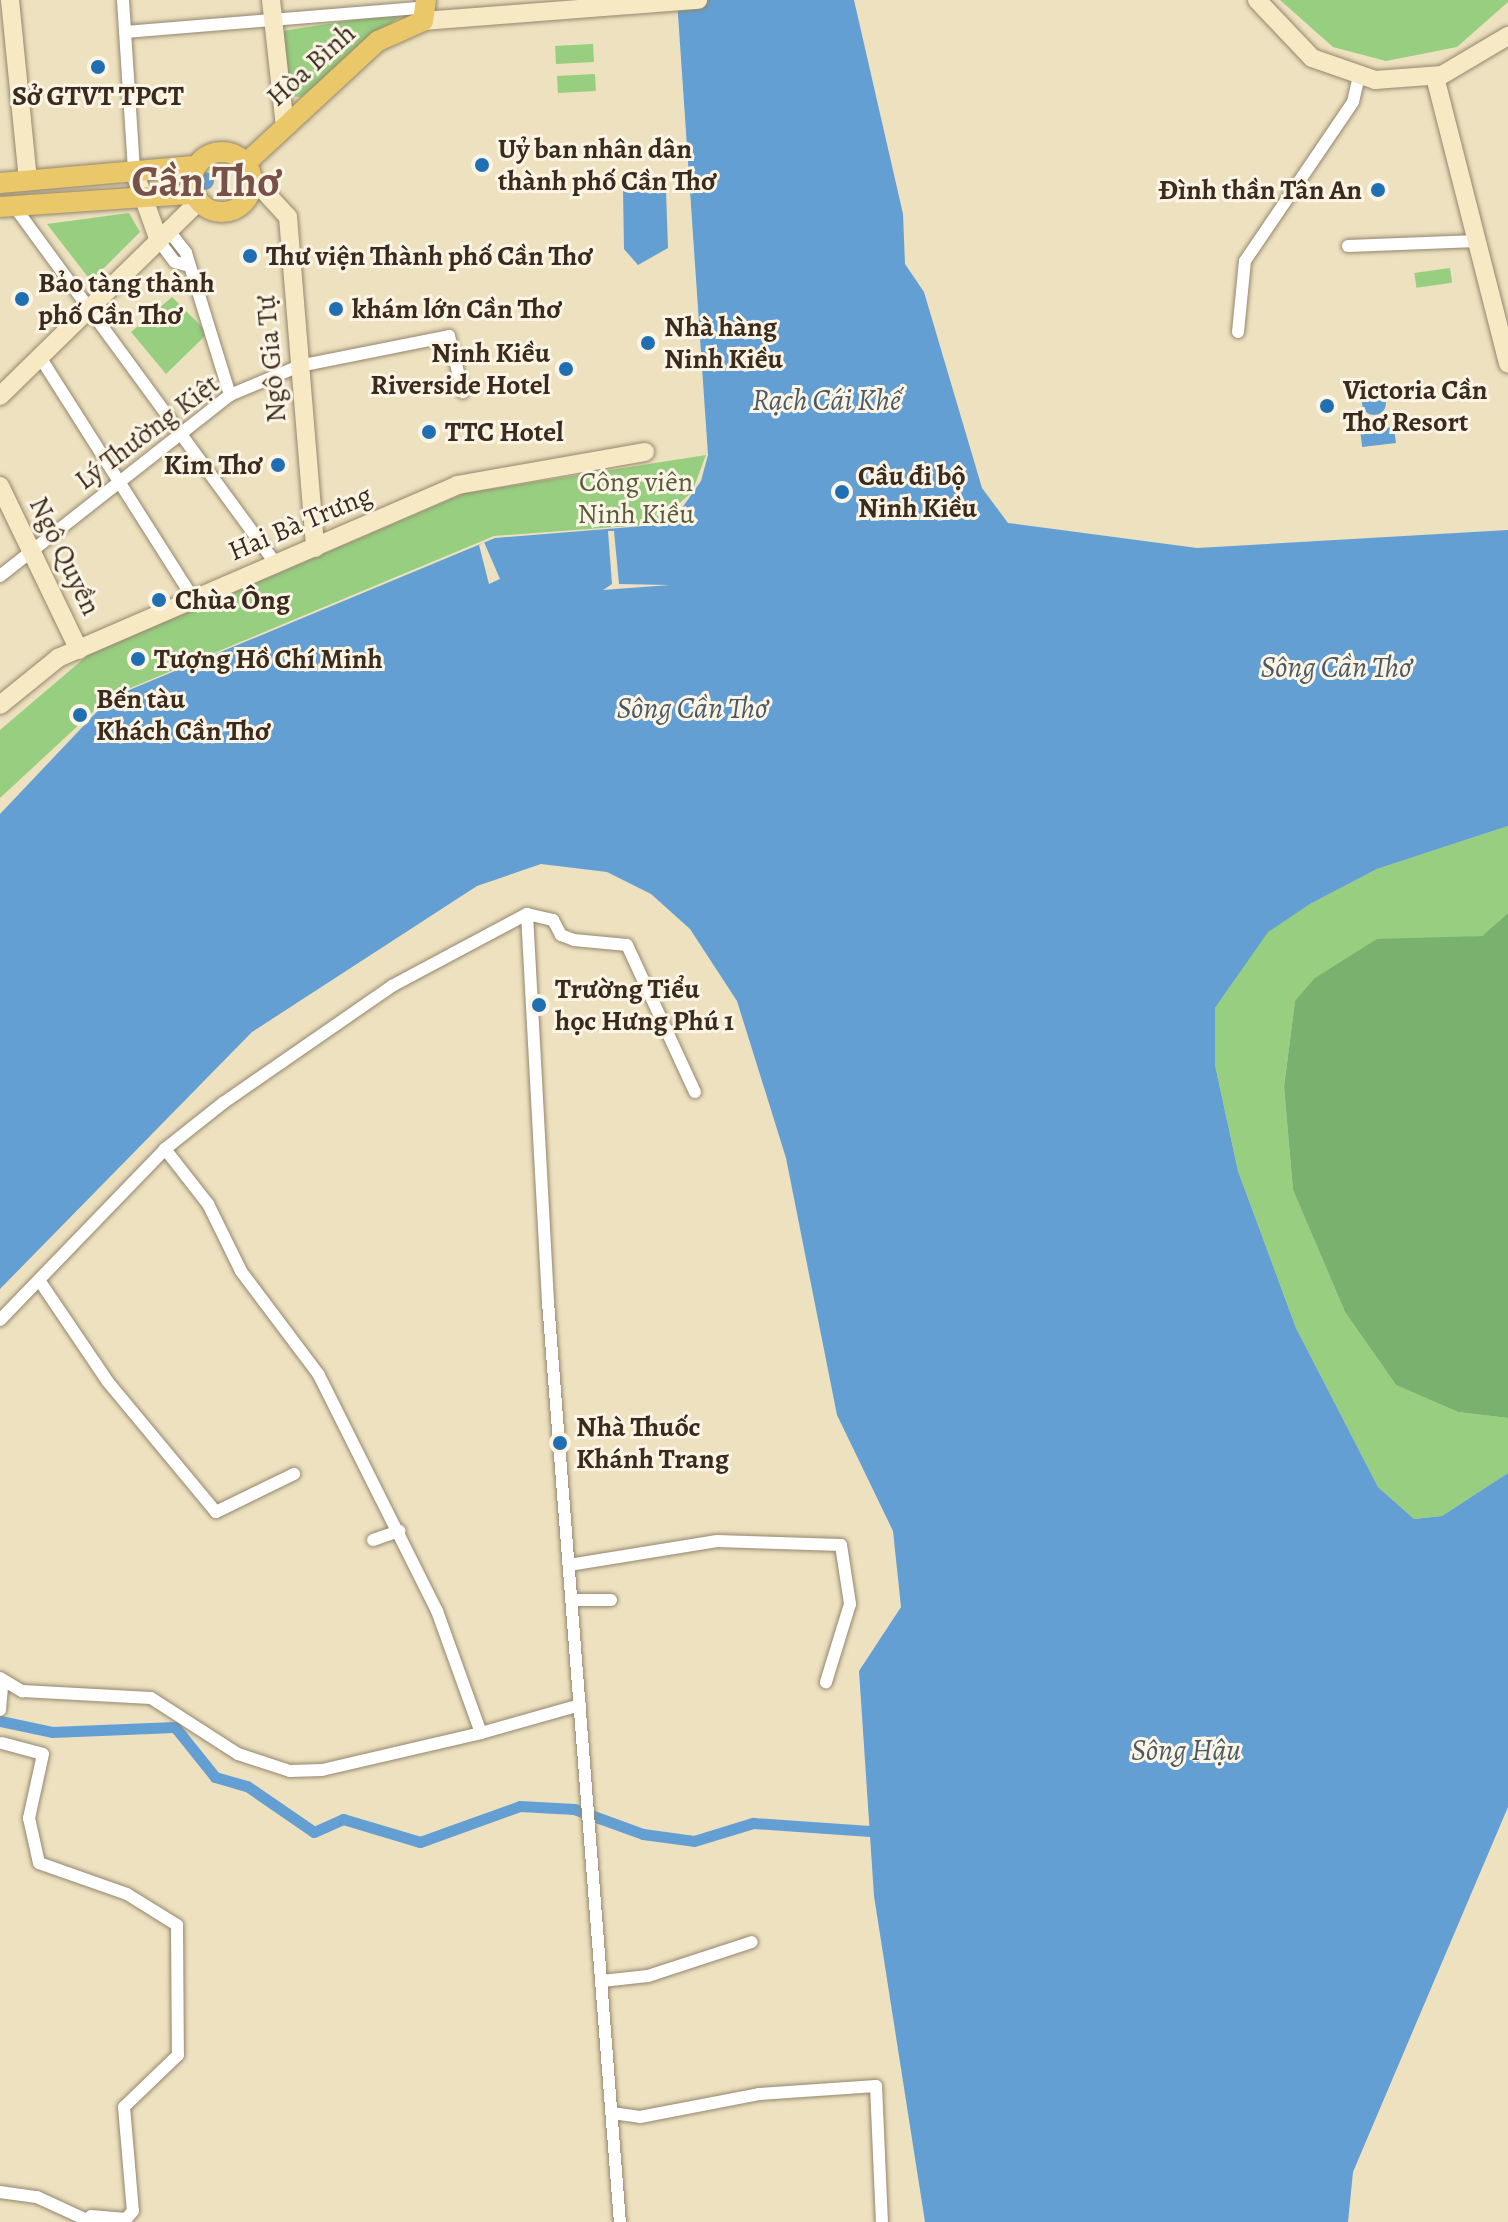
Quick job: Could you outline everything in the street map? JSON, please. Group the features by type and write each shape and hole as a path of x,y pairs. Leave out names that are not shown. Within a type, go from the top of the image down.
{"main road":[{"name":"Hòa Bình","path":"250,172 285,126 378,41 425,9"},
{"path":"0,183 196,166 220,152 250,172 237,209 216,212 196,198 139,198 7,207"},
{"path":"196,166 196,198"}],"street":[{"path":"10,0 28,180"},
{"path":"123,0 134,171 139,198 186,265 230,395"},
{"path":"271,0 271,22 285,126"},
{"path":"125,32 425,9 480,19 698,0"},
{"path":"1257,0 1298,48 1359,77 1435,77 1476,61 1508,36"},
{"path":"1238,332 1245,261 1353,102 1359,77"},
{"path":"1435,77 1508,364"},
{"name":"Ngô Gia Tự","path":"250,172 288,217 315,548"},
{"path":"0,396 164,236 196,198"},
{"path":"7,207 91,307 186,432 277,565"},
{"path":"1348,246 1477,241"},
{"name":"Lý Thường Kiệt","path":"0,576 230,395 299,366 449,336 463,392"},
{"path":"40,357 193,598"},
{"name":"Hai Bà Trưng","path":"2,698 79,650 457,485 645,452"},
{"name":"Ngô Quyền","path":"0,486 79,650"},
{"path":"527,914 569,1565 620,2222"},
{"path":"0,1320 165,1149 392,986 527,914 553,920 561,935 574,940 627,945 695,1092"},
{"path":"165,1149 208,1204 241,1271 319,1375 437,1611 481,1733"},
{"path":"39,1280 108,1382 216,1512 294,1474"},
{"path":"373,1540 399,1531"},
{"path":"569,1565 717,1541 841,1545 850,1604 826,1682"},
{"path":"572,1600 611,1600"},
{"path":"0,1710 1,1682 151,1698 238,1754 290,1771 331,1769 481,1733 580,1705"},
{"path":"0,2192 91,2219 126,2219 133,2211 124,2107 178,2055 177,1924 78,1872 39,1863 29,1818 43,1754 1,1739"},
{"path":"602,1981 648,1976 752,1942"},
{"path":"612,2113 640,2117 759,2094 876,2086 882,2222"}],"green space":[{"path":"1280,0 1508,2 1457,47 1386,61 1333,47"},
{"path":"405,12 301,97 284,96 282,31"},
{"path":"593,44 594,62 556,64 555,46"},
{"path":"595,74 596,91 558,93 557,76"},
{"path":"129,213 140,232 91,281 47,224"},
{"path":"1450,268 1452,283 1416,288 1414,273"},
{"path":"172,297 208,333 166,374 131,332"},
{"name":"Công viên Ninh Kiều","path":"706,455 692,492 656,524 494,536 109,697 0,798 0,730 88,655 465,493"},
{"path":"1508,826 1508,913 1482,936 1432,940 1295,1001 1284,1087 1293,1190 1345,1312 1396,1385 1458,1412 1508,1418 1508,1473 1442,1516 1414,1519 1378,1487 1296,1328 1238,1171 1215,1065 1215,1008 1268,931 1310,904 1377,869"},
{"path":"1508,913 1508,1418 1458,1412 1396,1385 1345,1312 1293,1190 1284,1087 1295,1001 1315,978 1377,939 1482,936"}],"water":[{"name":"Sông Hậu","path":"677,0 854,0 903,214 905,264 924,292 982,488 1008,523 1197,548 1508,530 1508,826 1377,869 1310,904 1268,932 1215,1008 1215,1065 1238,1171 1296,1328 1378,1487 1414,1519 1442,1516 1508,1473 1508,1807 1353,2172 1348,2222 925,2222 874,1896 859,1671 901,1607 893,1531 837,1415 786,1158 737,1001 690,929 651,894 607,872 541,864 477,886 252,1032 0,1289 0,814 110,698 495,538 656,525 682,508 701,481 708,455"},
{"path":"205,172 214,181 205,190 196,181"},
{"path":"650,178 666,191 668,248 638,265 624,249 623,188"},
{"path":"1374,391 1383,394 1386,403 1383,412 1374,415 1365,412 1362,403 1365,394"},
{"path":"1394,427 1396,443 1362,447 1360,431"}],"pier":[{"path":"608,531 614,531 619,584 670,585 603,590 612,584"},
{"path":"484,542 500,579 489,584 479,545"}],"waterway":[{"path":"0,1721 52,1732 175,1727 215,1777 247,1786 314,1832 343,1819 420,1842 520,1806 574,1809 643,1834 694,1841 753,1823 870,1831"}],"place":[{"name":"Sở GTVT TPCT","path":"98,67"},
{"name":"Uỷ ban nhân dân thành phố Cần Thơ","path":"482,165"},
{"name":"Đình thần Tân An","path":"1378,190"},
{"name":"Thư viện Thành phố Cần Thơ","path":"250,256"},
{"name":"Bảo tàng thành phố Cần Thơ","path":"22,299"},
{"name":"khám lớn Cần Thơ","path":"336,309"},
{"name":"Nhà hàng Ninh Kiều","path":"648,343"},
{"name":"Ninh Kiều Riverside Hotel","path":"566,369"},
{"name":"Victoria Cần Thơ Resort","path":"1327,406"},
{"name":"TTC Hotel","path":"429,432"},
{"name":"Kim Thơ","path":"278,465"},
{"name":"Cầu đi bộ Ninh Kiều","path":"842,492"},
{"name":"Chùa Ông","path":"159,600"},
{"name":"Tượng Hồ Chí Minh","path":"138,659"},
{"name":"Bến tàu Khách Cần Thơ","path":"80,715"},
{"name":"Trường Tiểu học Hưng Phú 1","path":"539,1005"},
{"name":"Nhà Thuốc Khánh Trang","path":"560,1443"}],"district":[{"name":"Cần Thơ","path":"206,181"}],"water label":[{"name":"Rạch Cái Khế","path":"826,400"},
{"name":"Sông Cần Thơ","path":"1336,667"},
{"name":"Sông Cần Thơ","path":"692,708"}]}
